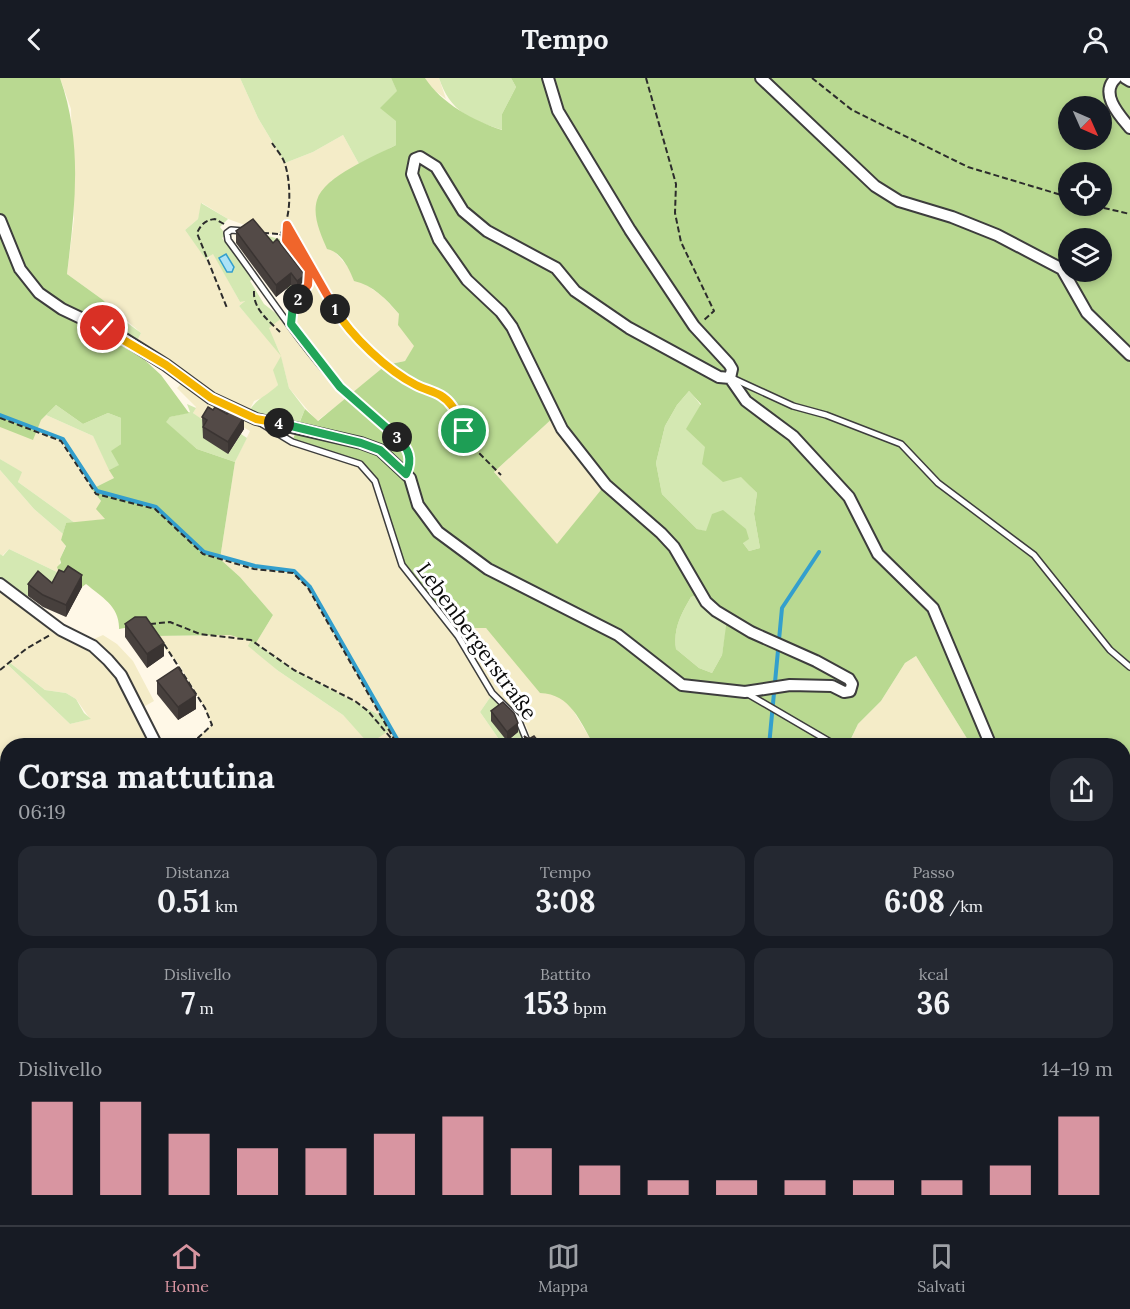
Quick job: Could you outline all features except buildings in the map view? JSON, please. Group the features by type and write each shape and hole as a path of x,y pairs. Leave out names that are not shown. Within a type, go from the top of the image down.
{"street":[{"path":"548,78 558,111 630,230 694,326 729,364 732,369 730,378 746,401 793,436 849,497 878,554 933,608 988,738"},
{"path":"760,78 874,186 900,201 952,217 997,235 1062,270 1087,313 1130,355"},
{"path":"1116,78 1110,83 1108,90 1119,116 1130,128"},
{"path":"1125,78 1130,81"},
{"path":"0,220 20,269 39,293 62,309 123,338 166,365 211,398 256,419 361,443 380,450 406,474 414,486 415,496 424,515 438,532 488,569 618,635 682,685 746,692 790,684 832,686 844,692 850,691 852,684 849,679 816,661 751,632 716,611 706,602 674,547 661,532 606,485 562,429 512,327 501,312 467,280 439,240 412,174 415,159 420,157 430,161 463,211 487,231 556,268 575,291 629,328 719,377 730,378"},
{"path":"0,584 61,630 83,639 108,660 121,675 153,738"}],"lane":[{"path":"243,231 231,230 227,233 228,240 340,387 400,441 410,456 411,463 406,474"},
{"path":"730,378 793,406 826,415 901,444 938,483 1034,555 1110,650 1130,667"},
{"name":"Lebenbergerstraße","path":"256,419 292,442 360,464 368,471 375,481 402,565 458,636 492,693 518,719 526,738"},
{"path":"746,692 824,738"}],"path":[{"path":"646,78 676,184 675,213 681,242 714,311 694,326"},
{"path":"812,78 852,110 969,166 1058,194"},
{"path":"273,143 285,163 289,212 285,236 309,270 308,285 293,305 291,324"},
{"path":"1112,210 1130,214"},
{"path":"227,308 197,233 200,226 215,219 231,230"},
{"path":"243,231 252,230 274,236 280,234 287,225"},
{"path":"287,225 349,328 378,357 417,386 433,389 452,406 475,449 501,475"},
{"path":"280,234 292,246"},
{"path":"258,281 255,284 254,298 261,314 280,332"},
{"path":"0,418 61,441 96,494 155,509 202,554 254,569 293,573 298,577 308,588 394,738"},
{"path":"141,625 170,622 201,634 251,640 294,670 355,701 368,711 392,738"},
{"path":"0,669 26,649 61,630"},
{"path":"164,644 205,708 212,725 198,738"}],"shaded area":[{"path":"60,78 240,78 258,118 285,163 313,152 343,135 359,164 331,181 334,251 349,268 354,280 364,283 382,296 399,314 399,325 415,346 405,361 386,365 352,394 325,367 291,322 293,305 308,285 309,277 315,272 287,225 279,233 270,234 228,219 202,203 198,219 185,230 207,260 213,253 240,302 247,299 239,306 280,353 268,328 283,317 319,367 347,398 317,421 289,388 281,357 276,376 278,385 267,396 254,401 249,411 220,400 136,343 141,333 103,300 67,274 74,219 71,109"},
{"path":"425,78 439,78 446,99 430,87"},
{"path":"183,382 280,439 359,464 372,478 412,581 462,646 491,696 480,712 498,738 372,738 383,717 294,670 256,643 273,615 240,577 220,559 235,462 250,431 231,420 205,422 193,413 196,407 177,388"},
{"path":"46,415 93,436 114,478 92,489 101,501 105,519 75,523 18,482 21,472 0,459 0,427 41,420"},
{"path":"556,415 606,485 557,545 494,472"},
{"path":"0,470 34,509 63,534 61,540 66,545 60,559 59,573 9,549 2,556 0,554"},
{"path":"0,584 87,642 103,635 117,644 133,661 154,701 138,710 145,726 146,738 0,738","holes":["9,662 45,690 66,693 76,699 90,719 70,724 7,664"]},
{"path":"454,628 486,628 553,693 567,700 590,738 531,738 526,725 492,691"},
{"path":"230,635 251,640 249,646 277,670 343,715 364,738 197,738 212,725 205,708 178,663 154,636"},
{"path":"916,656 967,738 852,738 858,724 881,701 905,663"}],"green space":[{"path":"0,78 60,78 72,127 75,175 73,224 67,274 103,300 122,319 123,340 161,375 189,413 170,417 166,422 197,449 235,462 220,559 240,577 273,615 256,643 230,635 154,636 141,625 119,629 117,615 104,598 86,584 82,587 59,573 57,567 61,563 60,559 66,546 61,540 66,523 105,519 96,509 101,501 92,489 114,478 109,470 119,465 111,451 121,444 121,418 108,413 83,424 56,405 41,420 33,440 0,427"},
{"path":"240,78 391,78 397,90 396,145 359,164 343,135 313,152 285,163 258,118"},
{"path":"391,78 425,78 440,95 459,110 480,122 502,130 502,114 516,87 511,78 1130,78 1130,738 967,738 916,656 905,663 881,701 858,724 851,738 590,738 567,704 560,698 540,693 486,628 454,628 405,570 374,477 361,463 293,439 305,409 318,421 386,365 405,361 414,346 398,325 399,314 394,308 373,289 354,281 340,257 327,249 316,212 317,200 329,183 351,168 396,145 396,121 380,108 397,91","holes":["689,391 701,404 686,429 705,447 702,464 723,482 741,477 757,493 754,514 760,548 749,551 743,543 749,539 746,529 723,510 712,514 706,531 697,529 662,494 656,463 665,426 677,405","555,416 605,485 557,544 494,472","697,595 727,619 722,655 712,673 699,668 676,649 677,628 681,616 691,597"]},
{"path":"439,78 511,78 516,87 502,114 503,130 463,113 449,99"},
{"path":"201,203 228,219 220,227 226,235 222,238 229,247 232,245 255,277 250,281 264,304 282,318 269,328 281,356 239,306 245,301 240,302 213,254 207,258 207,261 185,230 198,219"},
{"path":"288,227 315,272 309,277 308,285 293,305 291,324 288,310 293,296 287,288 299,277 264,235 280,239 291,247 286,235"},
{"path":"122,319 141,333 136,343 123,336"},
{"path":"281,356 289,388 305,409 298,426 249,411 255,403 278,385 273,370"},
{"path":"689,391 708,415 738,469 757,493 754,514 760,548 749,551 743,543 697,529 662,494 656,463 665,426 677,405"},
{"path":"187,404 196,408 193,413 206,422 228,454 241,434 247,438 235,462 197,449 165,422 170,417 190,412"},
{"path":"56,405 83,424 108,413 121,418 121,444 112,451 120,465 109,470 93,436 46,415"},
{"path":"0,459 22,472 18,482 75,523 66,523 63,534 34,509 0,470"},
{"path":"9,549 59,573 64,584 37,584 28,597 42,608 37,613 0,584 0,554 3,556"},
{"path":"697,595 728,619 722,655 712,673 699,668 676,649 676,635 684,609 691,597"},
{"path":"251,640 294,670 383,717 390,730 378,738 364,738 343,715 277,670 248,646"},
{"path":"9,662 45,690 66,693 76,699 84,713 91,719 70,724 7,664"},
{"path":"491,696 521,727 523,738 498,738 480,712"}],"water":[{"path":"226,254 234,267 232,272 227,272 219,258"}],"waterway":[{"path":"0,415 63,439 97,491 156,507 204,552 255,566 294,571 310,587 396,738"},
{"path":"770,738 782,608 819,552"}],"route":[{"path":"103,328 166,365 197,389 225,405 256,419 361,443 380,450 406,474 411,463 406,448 340,387 291,324 293,305 308,285 309,270 303,259 286,240 287,225 316,272 339,316 349,328 378,357 417,386 433,389 440,395 452,406 464,431"}]}
